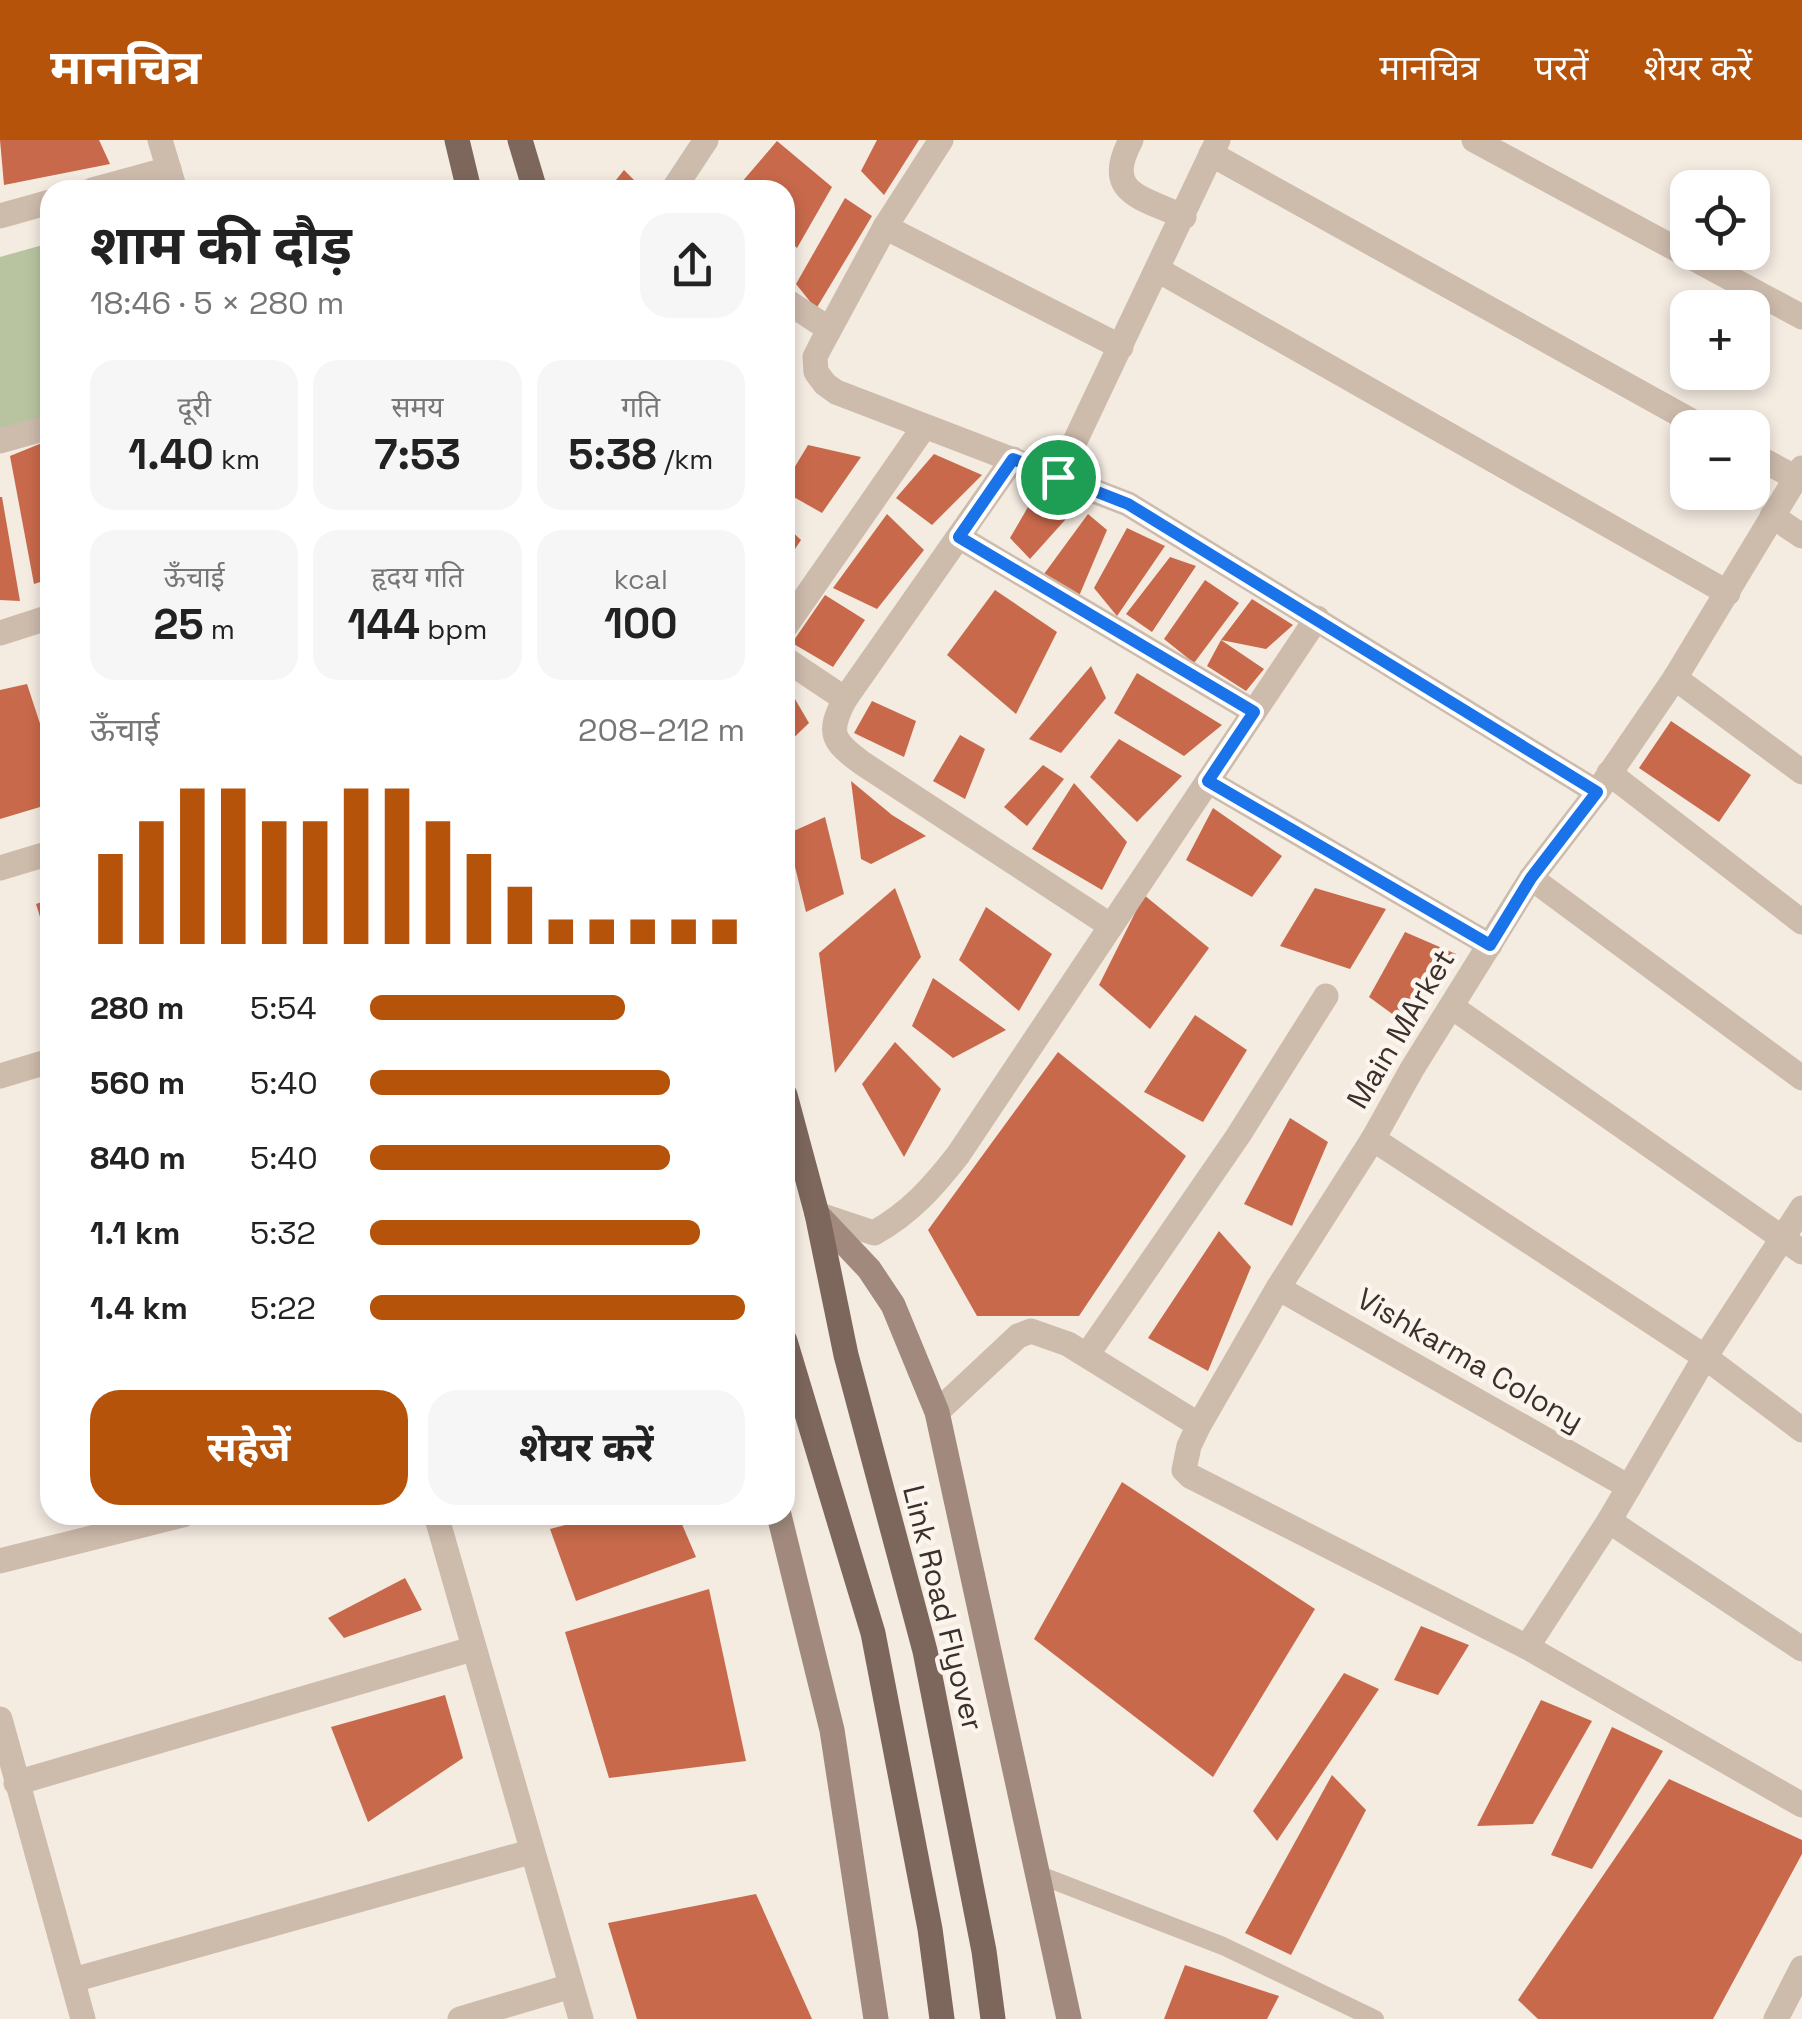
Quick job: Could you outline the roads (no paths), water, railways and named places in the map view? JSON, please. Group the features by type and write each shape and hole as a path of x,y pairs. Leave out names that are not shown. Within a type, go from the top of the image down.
{"main road":[{"path":"457,140 467,180"},
{"path":"520,140 532,180"},
{"name":"Link Road Flyover","path":"795,1132 817,1214 846,1355 925,1652 984,1951 993,2019"},
{"path":"795,1371 873,1633 930,1929 942,2019"}],"street":[{"path":"160,140 172,179"},
{"path":"680,180 706,140"},
{"path":"940,140 885,227 815,358 816,372 824,384 924,427 1128,504 1603,782 1802,922"},
{"path":"1131,140 1118,168 1121,180 1136,194 1184,216"},
{"path":"1474,140 1802,317"},
{"path":"1058,477 1215,147 1673,410"},
{"path":"0,216 40,205"},
{"path":"885,227 1121,347"},
{"path":"1158,270 1728,593"},
{"path":"795,307 829,329"},
{"path":"795,613 924,427"},
{"path":"0,440 40,430"},
{"path":"1013,459 845,698 835,718 833,734 841,748 1111,926"},
{"path":"1770,461 1799,473"},
{"name":"Main MArket","path":"1527,1647 1250,1508 1184,1470 1183,1462 1199,1425 1278,1288 1374,1139 1412,1069 1531,878 1674,678 1799,473"},
{"path":"1772,516 1802,536"},
{"path":"959,537 1254,712"},
{"path":"817,1214 874,1233 898,1220 925,1196 958,1155 1317,618"},
{"path":"0,632 40,620"},
{"path":"795,666 845,698"},
{"path":"1674,678 1802,772"},
{"path":"1208,781 1490,945"},
{"path":"0,868 40,856"},
{"path":"1531,878 1802,1078"},
{"path":"1087,1356 1238,1136 1326,996"},
{"path":"1452,1007 1792,1245"},
{"path":"0,1076 40,1064"},
{"path":"1374,1139 1705,1357 1802,1430"},
{"path":"1802,1208 1792,1245 1705,1357 1609,1520 1527,1647 1802,1805"},
{"path":"817,1214 869,1269 892,1306 936,1412 1069,2019"},
{"name":"Vishkarma Colony","path":"1278,1288 1628,1488"},
{"path":"936,1412 1018,1336 1032,1331 1087,1356 1199,1425"},
{"path":"1609,1520 1802,1649"},
{"path":"0,1561 143,1525"},
{"path":"439,1525 581,2019"},
{"path":"781,1525 832,1730 876,2019"},
{"path":"16,1783 472,1649"},
{"path":"0,1719 83,2019"},
{"path":"73,1980 530,1852"},
{"path":"1776,2019 1802,1968"},
{"path":"460,2019 571,1986"}],"lane":[{"path":"1037,1874 1224,1946 1375,2019"}]}
